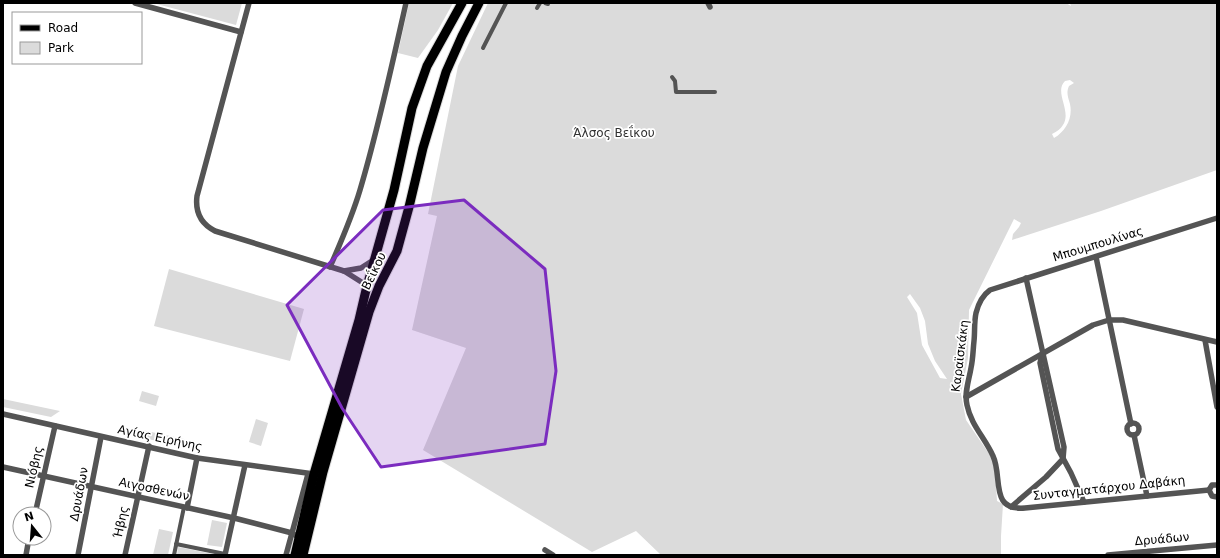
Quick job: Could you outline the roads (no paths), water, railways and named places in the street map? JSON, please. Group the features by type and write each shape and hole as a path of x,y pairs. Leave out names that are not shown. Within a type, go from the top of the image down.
{"main road":[{"name":"Βεΐκου","path":"295,555 295,535 311,474 359,320 394,190 407,127 416,94 433,54 462,3"},
{"name":"Βεΐκου","path":"303,555 324,472 369,312 379,286 397,251 423,148 446,72 478,3"}],"street":[{"path":"135,3 241,32"},
{"path":"249,3 197,196 196,203 199,216 206,226 215,231 344,271 362,283 366,290"},
{"path":"330,267 360,191 406,3"},
{"path":"483,48 506,3"},
{"path":"537,8 540,3"},
{"path":"672,77 675,81 676,92 715,92"},
{"name":"Μπουμπουλίνας","path":"986,293 990,290 1026,278 1217,218"},
{"path":"1096,257 1130,424"},
{"path":"344,271 361,268 375,259"},
{"path":"1026,278 1064,448 1063,459 1084,502"},
{"name":"Καραϊσκάκη","path":"986,293 976,313 971,368 966,397 971,418 993,456 997,470 1000,495 1006,504 1011,507"},
{"path":"966,397 1093,325 1109,320 1123,320 1217,342"},
{"path":"1205,340 1217,407"},
{"name":"Αγίας Ειρήνης","path":"3,414 197,458 311,474"},
{"path":"1130,424 1136,424 1138,428 1138,432 1134,435"},
{"path":"1130,424 1127,426 1126,430 1128,434 1134,435"},
{"name":"Νιόβης","path":"37,506 55,426"},
{"path":"1134,435 1147,496"},
{"name":"Δρυάδων","path":"78,555 101,436"},
{"name":"Ήβης","path":"125,555 149,446"},
{"path":"174,555 197,458"},
{"path":"1011,507 1046,477 1063,459"},
{"path":"176,544 225,555 245,464"},
{"name":"Αιγοσθενών","path":"3,467 234,518 295,535"},
{"path":"1217,485 1212,485 1208,490 1212,496 1217,497"},
{"name":"Συνταγματάρχου Δαβάκη","path":"1011,507 1018,509 1208,490"},
{"path":"286,555 295,535"},
{"name":"Δρυάδων","path":"1108,555 1217,545"},
{"path":"545,550 553,555"}],"park label":[{"name":"Άλσος Βεΐκου","path":"614,133"}]}
